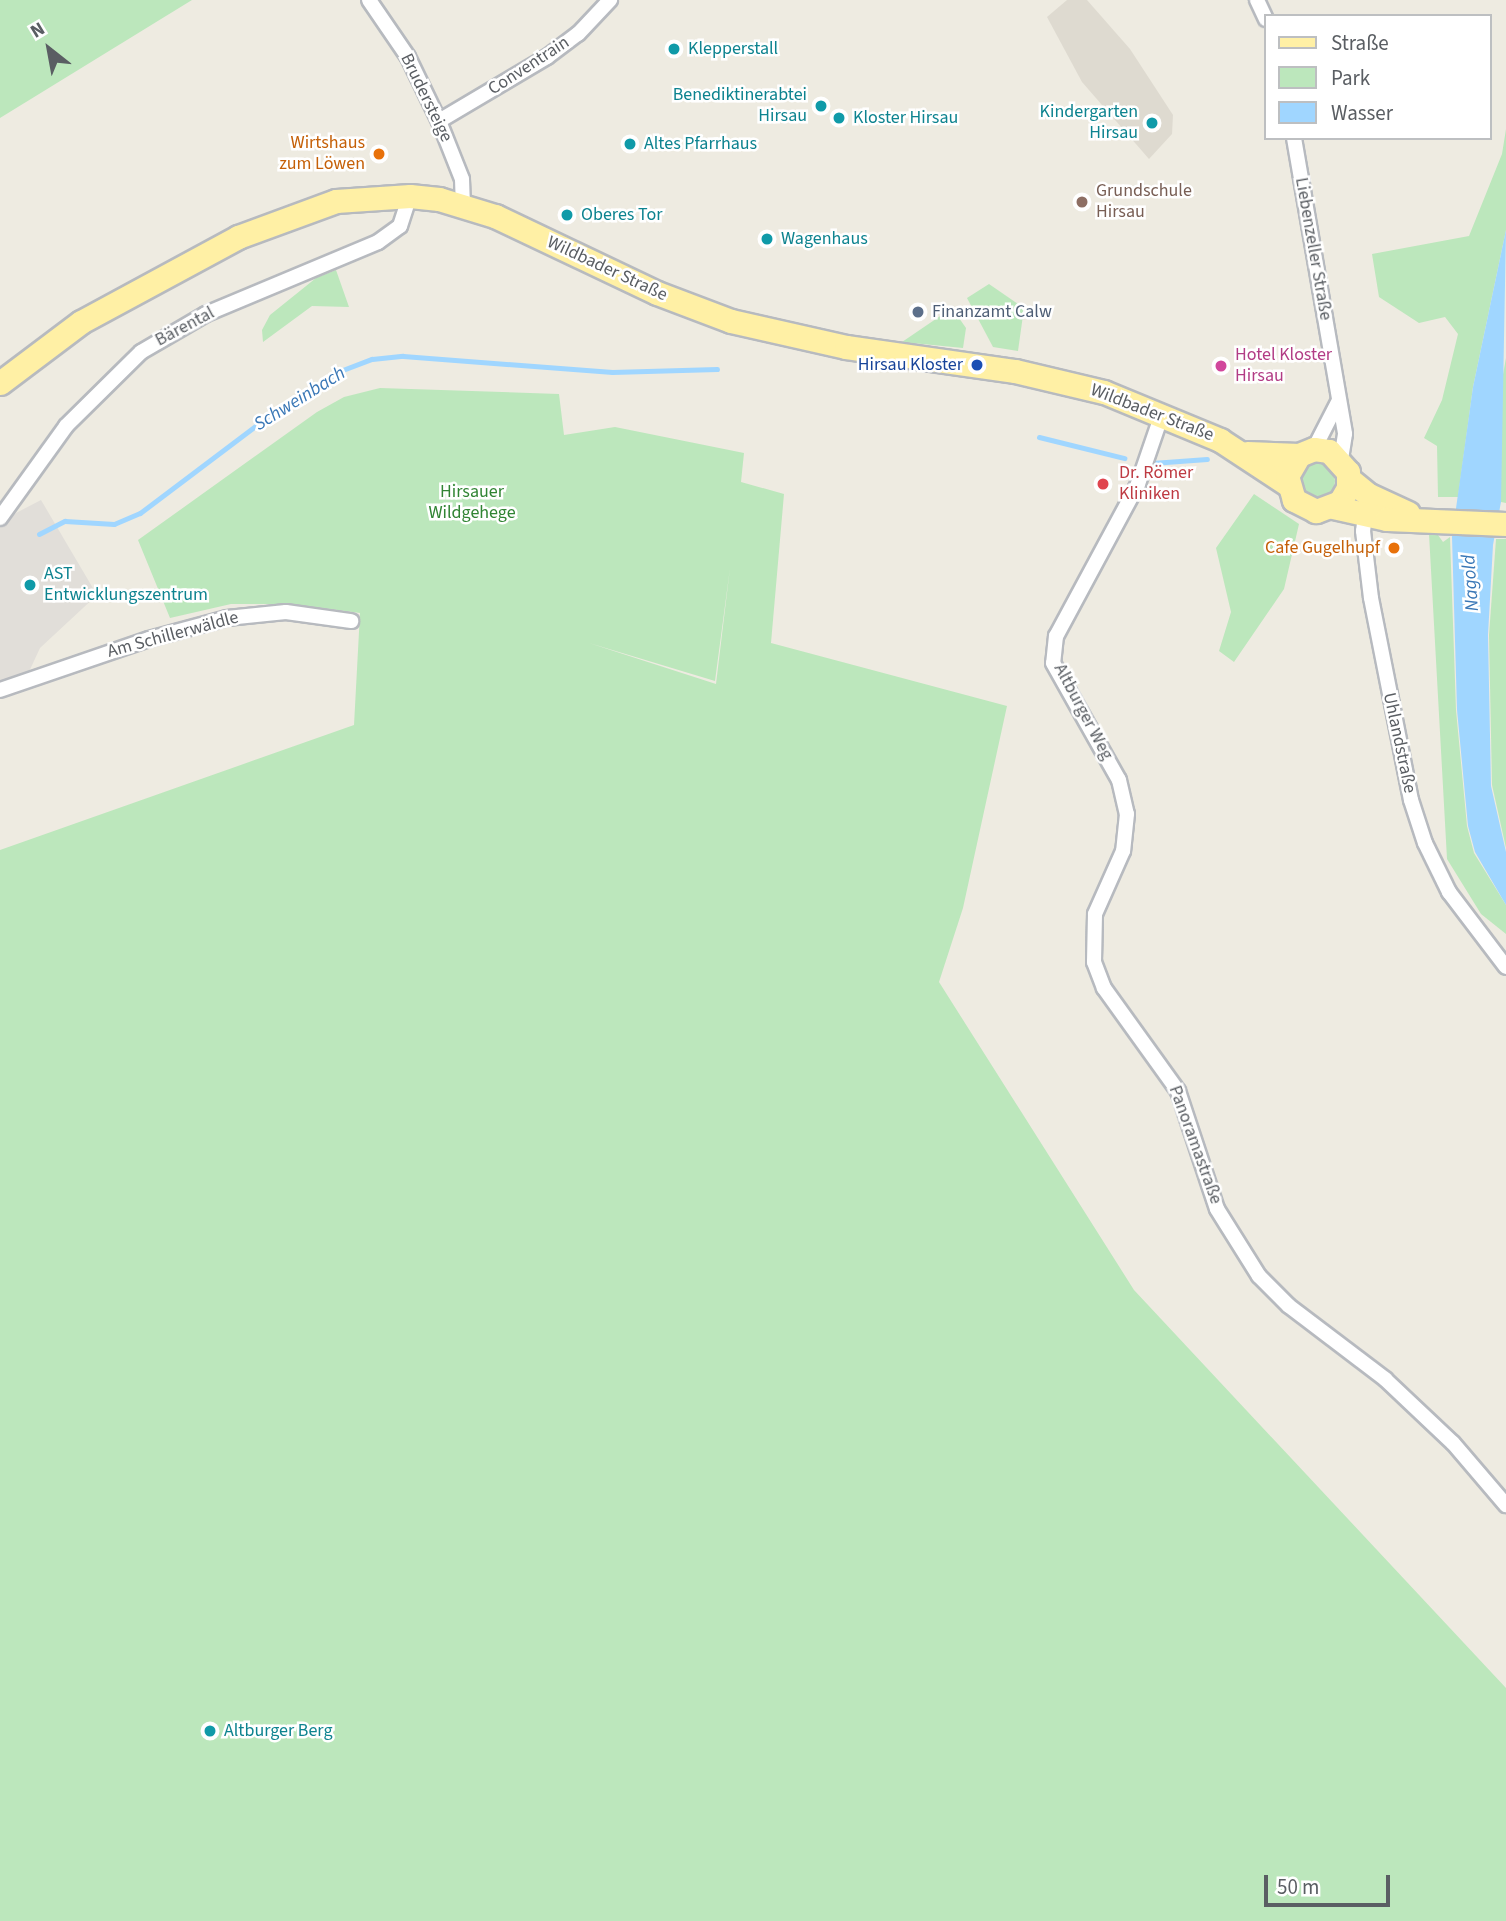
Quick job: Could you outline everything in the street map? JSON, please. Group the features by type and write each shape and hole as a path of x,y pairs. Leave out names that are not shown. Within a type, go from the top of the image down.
{"main road":[{"name":"Wildbader Straße","path":"0,383 81,322 239,237 336,201 410,196 463,205 657,293 731,321 846,347 1050,377 1163,414 1247,453 1287,484"},
{"path":"1367,504 1345,469 1329,451 1307,452 1289,468 1287,484 1294,500 1308,509 1367,504 1427,520 1506,524"},
{"name":"Wildbader Straße","path":"1247,453 1307,452"},
{"path":"1333,507 1345,495 1345,469"}],"street":[{"name":"Brudersteige","path":"369,0 408,57 439,121 463,179 463,205"},
{"name":"Conventrain","path":"439,121 547,57 578,34 610,0"},
{"name":"Liebenzeller Straße","path":"1294,140 1345,434 1345,469"},
{"name":"Bärental","path":"0,518 66,426 141,352 206,314 378,242 400,226 410,196"},
{"path":"1307,452 1339,400"},
{"name":"Altburger Weg","path":"1100,900 1128,834 1124,792 1053,663 1056,636 1138,484 1163,414"},
{"name":"Uhlandstraße","path":"1367,504 1363,539 1383,672 1411,800 1425,844 1449,892 1483,942 1506,967"},
{"name":"Am Schillerwäldle","path":"0,690 125,646 227,618 286,612 351,621"},
{"name":"Panoramastraße","path":"1100,900 1091,941 1099,975 1178,1091 1205,1178 1230,1234 1259,1276 1289,1307 1385,1379 1453,1443 1506,1505"}],"shaded area":[{"path":"1067,0 1087,0 1130,49 1173,115 1172,134 1149,159 1082,82 1047,17"},
{"path":"41,500 97,595 40,648 27,676 0,684 0,528 16,513"}],"green space":[{"path":"0,0 192,0 0,118"},
{"path":"1506,129 1506,230 1473,387 1458,497 1438,497 1437,446 1424,438 1442,400 1458,334 1445,317 1419,323 1379,297 1372,254 1469,236 1502,154"},
{"path":"336,270 349,307 312,306 263,342 262,330 270,315 316,278"},
{"path":"989,284 1024,308 1018,351 993,347 967,298"},
{"path":"952,308 966,328 963,348 902,342"},
{"path":"1506,358 1506,503 1501,502 1500,391"},
{"name":"Hirsauer Wildgehege","path":"380,388 559,394 564,435 615,427 744,453 741,482 784,494 771,643 1007,706 963,908 939,982 1134,1290 1506,1688 1506,1921 0,1921 0,850 354,725 360,613 293,604 231,604 170,618 138,540 317,412 344,397","holes":["730,568 716,684 589,643 715,681"]},
{"path":"1317,463 1330,468 1335,481 1330,494 1317,499 1304,494 1299,481 1304,468"},
{"path":"1254,494 1299,524 1284,589 1234,662 1219,651 1231,612 1216,548"},
{"path":"1429,534 1438,535 1443,542 1450,537 1456,710 1467,826 1474,853 1506,905 1506,934 1481,914 1447,859"},
{"path":"1496,539 1506,539 1506,848 1492,785 1489,635"}],"water":[{"name":"Nagold","path":"1506,230 1501,502 1493,545 1488,635 1491,786 1506,852 1506,905 1475,852 1468,826 1457,710 1452,537 1473,387"}],"waterway":[{"name":"Schweinbach","path":"39,534 65,521 114,524 140,513 266,418 340,371 372,359 403,356 612,372 717,369"},
{"name":"Schweinbach","path":"1039,437 1124,458"},
{"name":"Schweinbach","path":"1152,463 1207,459"}],"place":[{"name":"Klepperstall","path":"674,49"},
{"name":"Benediktinerabtei Hirsau","path":"821,106"},
{"name":"Kloster Hirsau","path":"839,118"},
{"name":"Kindergarten Hirsau","path":"1152,123"},
{"name":"Altes Pfarrhaus","path":"630,144"},
{"name":"Wirtshaus zum Löwen","path":"379,154"},
{"name":"Grundschule Hirsau","path":"1082,202"},
{"name":"Oberes Tor","path":"567,215"},
{"name":"Wagenhaus","path":"767,239"},
{"name":"Finanzamt Calw","path":"918,312"},
{"name":"Hirsau Kloster","path":"977,365"},
{"name":"Hotel Kloster Hirsau","path":"1221,366"},
{"name":"Dr. Römer Kliniken","path":"1103,484"},
{"name":"Cafe Gugelhupf","path":"1394,548"},
{"name":"AST Entwicklungszentrum","path":"30,585"},
{"name":"Altburger Berg","path":"210,1731"}]}
